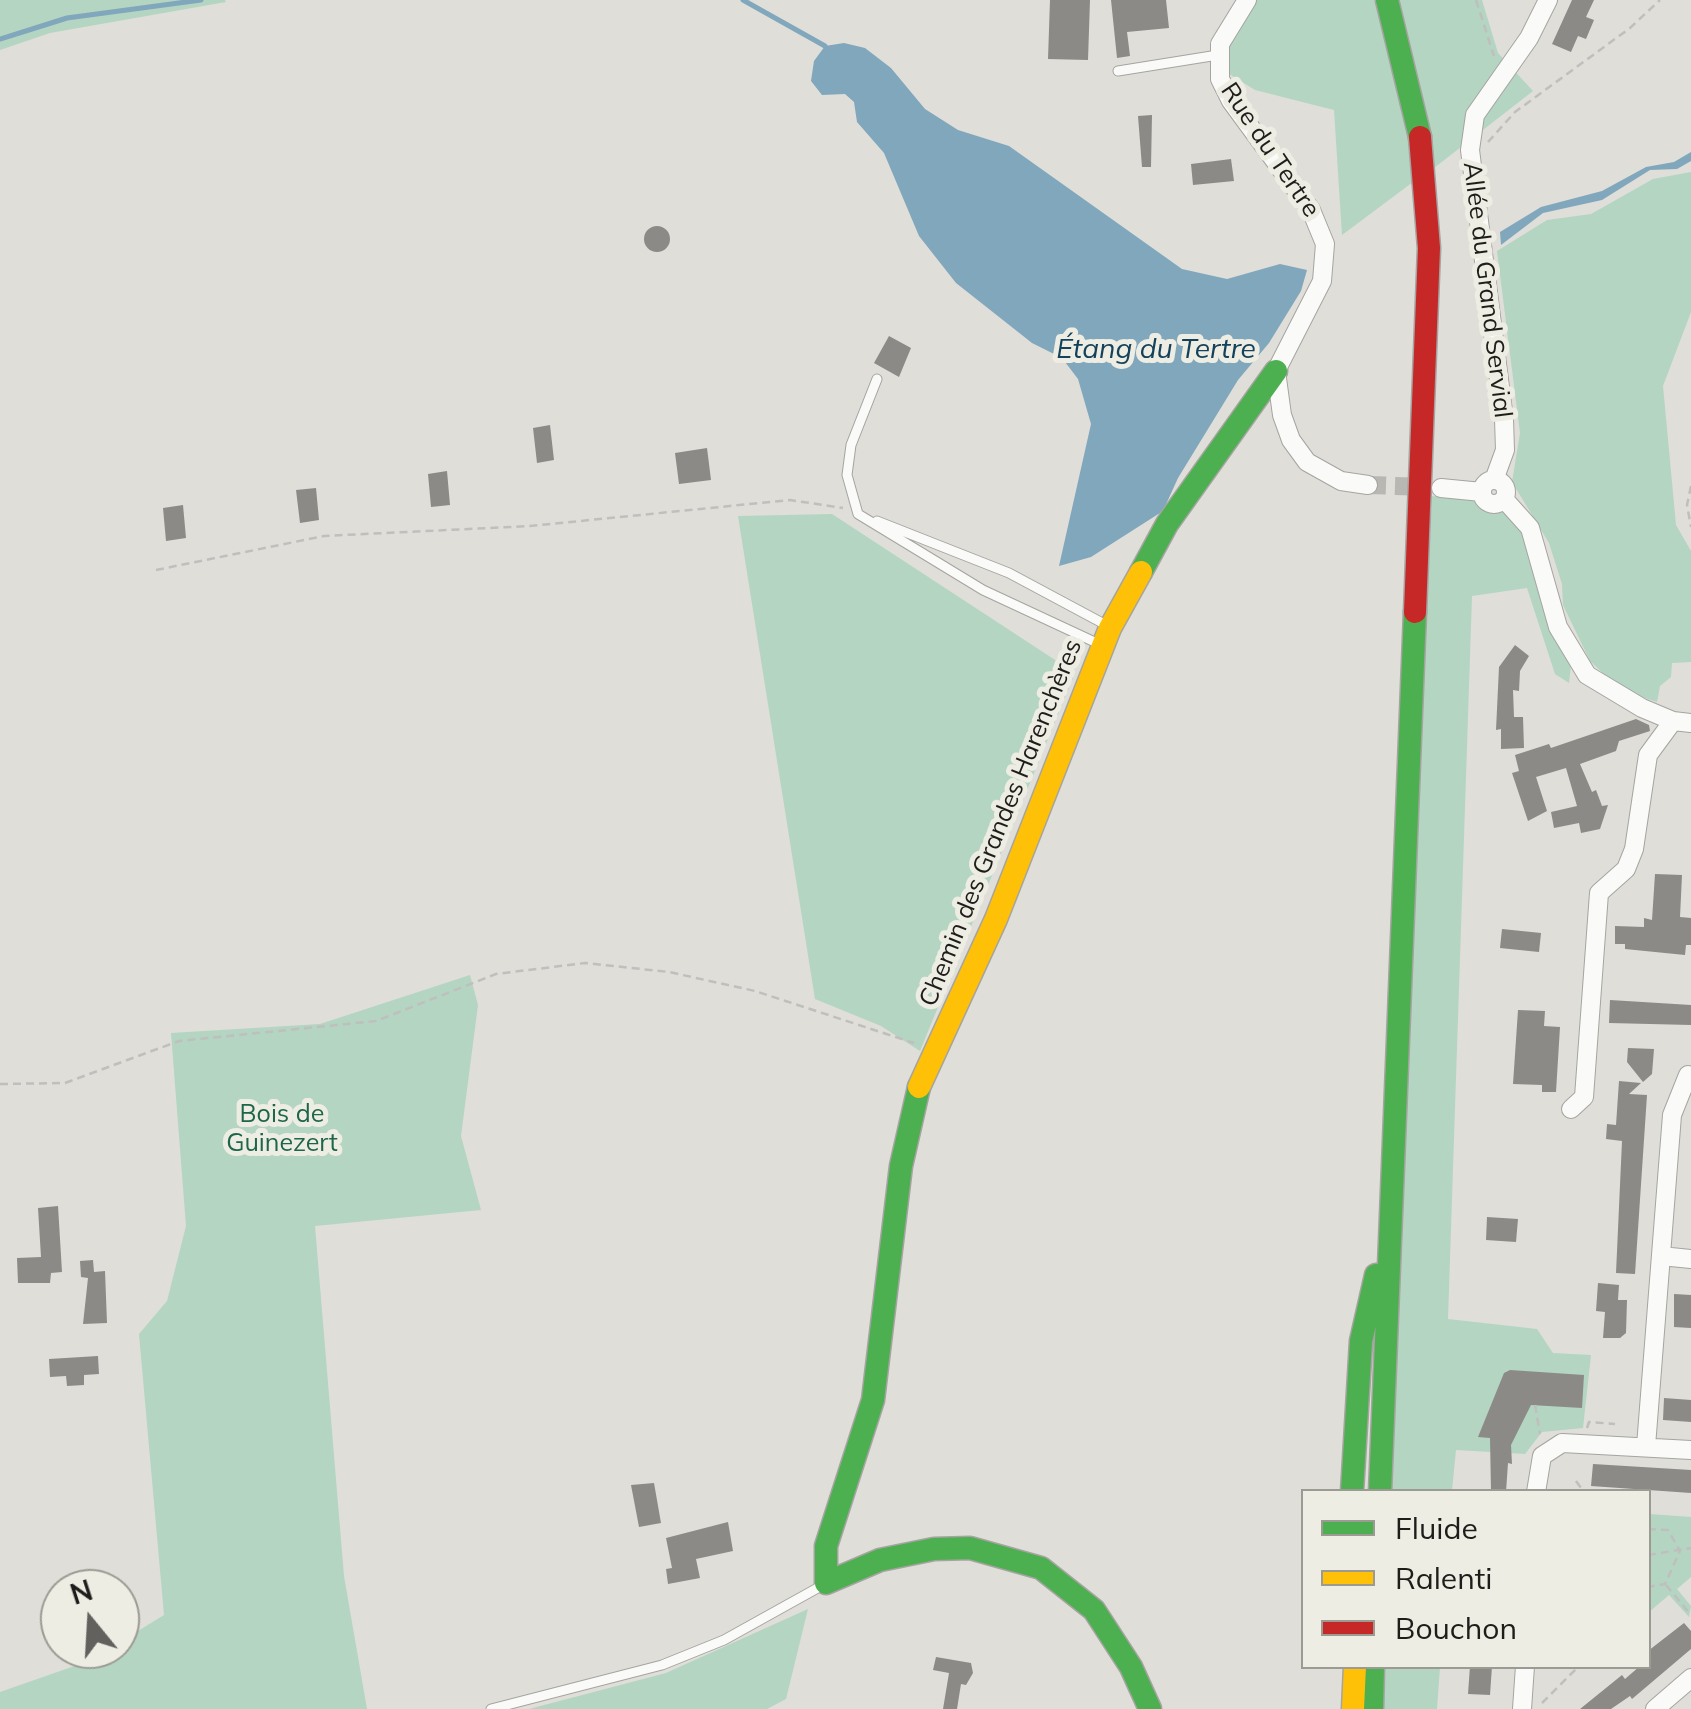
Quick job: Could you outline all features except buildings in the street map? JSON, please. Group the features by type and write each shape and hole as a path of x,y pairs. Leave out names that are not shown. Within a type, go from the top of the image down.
{"main road":[{"path":"1380,1489 1429,248 1422,144 1412,90 1386,0"},
{"name":"Chemin des Grandes Harenchères","path":"826,1583 826,1546 874,1400 908,1121 996,919 1106,636 1167,524 1276,371"},
{"path":"1352,1489 1361,1340 1390,1217"},
{"path":"826,1583 880,1560 934,1549 970,1548 1041,1568 1094,1610 1131,1667 1150,1709"},
{"path":"1353,1709 1355,1669"},
{"path":"1372,1709 1374,1669"}],"street":[{"name":"Rue du Tertre","path":"1247,0 1224,33 1218,55 1224,90 1312,210 1325,244 1322,281 1276,371"},
{"name":"Allée du Grand Servial","path":"1488,486 1505,450 1504,420 1470,150 1475,115 1486,94 1529,38 1548,0"},
{"path":"1276,371 1282,416 1298,452 1329,476 1368,485"},
{"path":"1441,488 1488,486 1488,502 1504,500 1520,514 1535,540 1558,627 1571,655 1604,687 1682,722 1648,755 1634,849 1626,869 1599,893 1584,1097 1571,1109"},
{"path":"1646,1446 1672,1115 1688,1076"},
{"path":"1661,1256 1691,1259"},
{"path":"1536,1489 1542,1456 1562,1443 1691,1450"},
{"path":"1522,1706 1524,1669"},
{"path":"1655,1709 1691,1678"}],"lane":[{"path":"1118,71 1218,55"},
{"path":"877,379 850,445 847,475 858,514 983,590 1106,636"},
{"path":"858,514 1010,572 1106,636"},
{"path":"491,1709 662,1665 724,1640 826,1583"}],"path":[{"path":"1476,0 1494,57"},
{"path":"1482,151 1515,112 1630,28 1660,0"},
{"path":"1691,486 1687,505 1691,527"},
{"path":"156,570 324,536 530,526 790,500 836,506 858,514"},
{"path":"0,1084 66,1083 179,1042 376,1021 496,974 585,963 669,972 754,991 936,1050"},
{"path":"1535,1405 1542,1440"},
{"path":"1586,1434 1588,1422 1615,1424"},
{"path":"1576,1482 1582,1489"},
{"path":"1651,1529 1668,1530 1680,1551"},
{"path":"1651,1555 1691,1548"},
{"path":"1664,1584 1680,1551"},
{"path":"1651,1586 1664,1584"},
{"path":"1664,1584 1691,1614"},
{"path":"1522,1706 1538,1707 1576,1669"}],"green space":[{"path":"0,0 226,2 50,33 0,50"},
{"path":"1255,0 1377,0 1395,60 1417,179 1342,235 1334,110 1255,90 1226,72 1225,51"},
{"path":"1397,0 1482,0 1498,53 1533,91 1434,168"},
{"path":"1691,172 1691,312 1663,386 1676,525 1691,551 1691,662 1672,663 1671,677 1660,686 1657,702 1621,690 1590,661 1563,605 1562,584 1549,543 1512,482 1520,433 1497,251 1547,220 1591,214 1653,179"},
{"path":"1455,494 1510,514 1527,534 1571,665 1569,683 1555,674 1527,588 1472,596 1448,1319 1537,1329 1553,1353 1591,1355 1583,1428 1542,1432 1525,1454 1456,1450 1452,1489 1386,1489 1432,496 1454,498"},
{"path":"832,514 1075,673 920,1051 881,1026 815,999 738,516"},
{"name":"Bois de Guinezert","path":"470,975 478,1005 461,1136 481,1210 315,1226 344,1576 367,1709 0,1709 0,1692 66,1669 140,1669 140,1630 164,1615 139,1334 167,1301 186,1226 171,1033 320,1024"},
{"path":"1651,1514 1691,1517 1691,1577 1677,1589 1691,1606 1689,1617 1669,1595 1651,1610"},
{"path":"808,1609 786,1699 767,1709 529,1709 666,1673"},
{"path":"1378,1669 1440,1669 1437,1709 1376,1709"}],"water":[{"name":"Étang du Tertre","path":"844,43 865,48 891,68 925,109 958,130 1009,146 1182,269 1227,279 1280,264 1307,270 1301,291 1269,343 1238,380 1178,478 1163,511 1091,557 1059,566 1091,424 1078,379 1062,358 1032,343 956,283 919,236 884,153 857,122 854,102 845,94 822,95 811,81 814,61 825,46"},
{"path":"1691,152 1691,161 1677,169 1650,170 1602,200 1543,213 1501,245 1500,232 1541,207 1602,191 1646,167 1674,162"}],"waterway":[{"path":"0,39 67,18 201,0"},
{"path":"743,0 825,46"}],"tunnel":[{"path":"1368,485 1428,487"}],"traffic: fast":[{"path":"1387,0 1420,137"},
{"path":"1141,572 1167,524 1276,371"},
{"path":"1380,1489 1415,612"},
{"path":"919,1087 901,1166 873,1400 826,1546 826,1583 880,1560 934,1549 970,1548 1041,1568 1094,1610 1131,1667 1150,1709"},
{"path":"1352,1489 1361,1341 1376,1275"},
{"path":"1372,1709 1373,1669"}],"traffic: slow":[{"path":"919,1087 996,919 1110,628 1141,572"},
{"path":"1353,1709 1355,1669"}],"traffic: jam":[{"path":"1415,612 1429,248 1420,137"}]}
